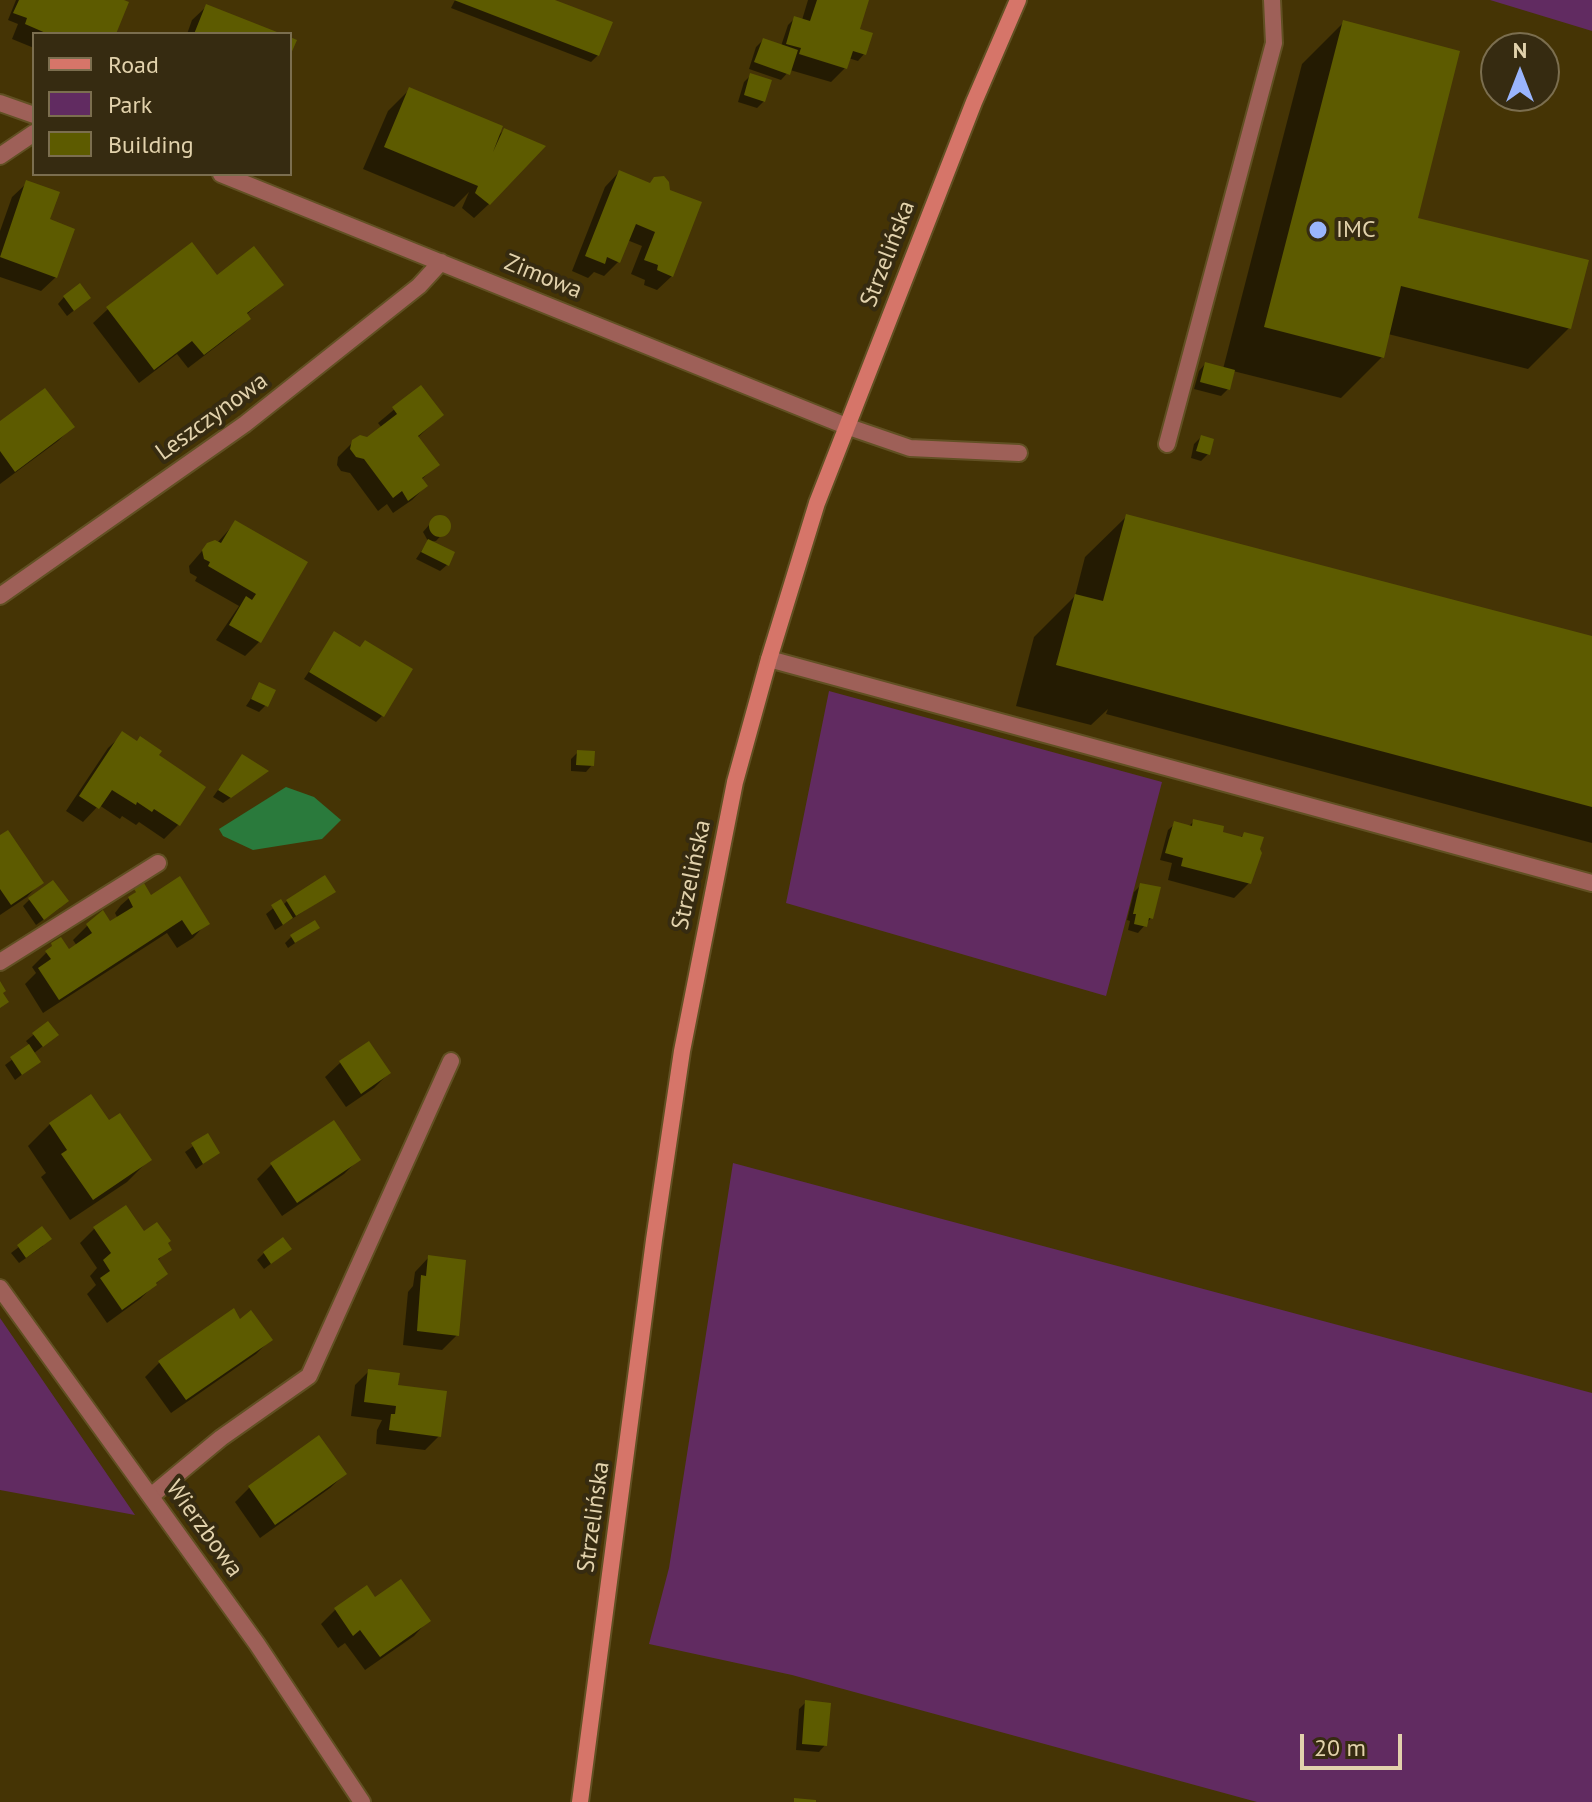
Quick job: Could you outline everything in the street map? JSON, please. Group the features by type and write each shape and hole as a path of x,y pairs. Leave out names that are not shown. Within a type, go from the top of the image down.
{"main road":[{"name":"Strzelińska","path":"580,1802 682,1051 735,782 817,503 968,117 1018,0"}],"street":[{"path":"1167,444 1274,43 1272,0"},
{"path":"0,103 32,114"},
{"path":"0,156 32,134"},
{"name":"Zimowa","path":"226,176 846,426 910,448 1019,453"},
{"name":"Leszczynowa","path":"0,596 245,424 419,286 441,262"},
{"path":"769,659 1592,883"},
{"path":"0,962 158,863"},
{"path":"151,1496 221,1438 309,1376 451,1061"},
{"name":"Wierzbowa","path":"0,1288 257,1644 362,1802"}],"green space":[{"path":"1490,0 1592,0 1592,31"},
{"path":"829,691 1162,782 1106,996 786,903"},
{"path":"733,1163 1592,1393 1592,1802 1257,1802 792,1675 649,1644 669,1568"},
{"path":"0,1318 135,1515 0,1490"}],"shaded area":[{"path":"286,787 314,797 341,820 322,839 253,850 223,836 219,829"}],"building":[{"path":"19,0 129,2 117,32 43,32 25,24 27,18 13,13"},
{"path":"454,0 555,0 613,22 599,56"},
{"path":"817,0 869,0 860,29 873,33 866,55 853,51 847,69 799,54 801,48 786,44 794,16 810,21"},
{"path":"206,4 277,32 195,32"},
{"path":"1343,20 1460,51 1418,218 1589,260 1571,329 1401,286 1384,358 1264,327"},
{"path":"763,38 798,50 790,75 754,62"},
{"path":"750,73 772,80 765,102 744,95"},
{"path":"409,87 503,126 493,152 504,128 546,146 490,205 475,193 478,186 384,147"},
{"path":"619,170 650,183 654,177 664,176 670,190 702,202 673,277 657,270 658,265 644,260 655,232 636,224 620,263 607,257 605,264 585,256"},
{"path":"26,180 60,192 50,219 75,229 57,278 0,257"},
{"path":"192,242 217,275 254,246 284,285 247,313 251,319 204,355 192,341 154,370 106,307"},
{"path":"80,283 91,298 74,311 63,296"},
{"path":"1205,362 1235,370 1230,390 1200,382"},
{"path":"421,385 444,415 418,436 440,465 422,478 428,486 408,501 402,491 393,498 364,459 356,457 350,449 352,440 360,435 367,437 397,414 392,407"},
{"path":"45,388 75,427 15,472 0,451 0,421"},
{"path":"1201,435 1214,439 1210,455 1196,451"},
{"path":"1126,514 1592,636 1592,807 1056,665 1075,594 1103,601"},
{"path":"440,515 451,526 440,537 429,526"},
{"path":"235,520 308,562 261,643 229,625 246,596 252,600 256,594 208,566 210,562 204,559 202,550 207,543 215,540 221,543"},
{"path":"428,539 455,552 449,566 421,552"},
{"path":"334,631 360,647 365,640 413,669 384,717 309,672"},
{"path":"259,682 276,690 268,707 251,699"},
{"path":"122,731 137,741 140,736 162,751 159,755 206,787 180,826 154,809 152,812 137,802 136,805 112,790 99,809 79,796"},
{"path":"577,750 595,751 594,766 576,765"},
{"path":"242,754 269,771 231,798 218,790"},
{"path":"1193,819 1224,826 1223,832 1242,837 1244,832 1264,837 1251,884 1181,866 1183,858 1165,853 1174,821 1192,826"},
{"path":"8,830 44,883 11,905 0,889 0,835"},
{"path":"325,875 336,892 296,916 286,900"},
{"path":"180,876 210,924 192,935 182,920 59,1000 38,968 51,959 45,951 52,946 51,943 61,937 69,949 92,933 86,924 103,910 110,921 133,907 128,897 136,892 134,889 144,883 151,895"},
{"path":"53,880 69,901 44,920 28,898"},
{"path":"1140,883 1161,887 1153,919 1149,918 1147,927 1134,924 1136,914 1133,914"},
{"path":"281,899 293,918 283,925 271,905"},
{"path":"315,920 320,928 295,943 290,935"},
{"path":"0,981 9,1002 0,1008"},
{"path":"48,1021 59,1035 43,1047 32,1033"},
{"path":"369,1041 391,1073 361,1094 339,1061"},
{"path":"29,1044 41,1062 22,1075 10,1057"},
{"path":"91,1094 109,1120 120,1113 152,1160 93,1200 61,1154 67,1150 49,1123"},
{"path":"334,1120 361,1160 297,1203 270,1163"},
{"path":"208,1133 220,1153 203,1164 191,1143"},
{"path":"126,1205 144,1231 157,1222 171,1241 168,1243 172,1250 158,1259 168,1274 122,1310 100,1278 110,1271 103,1260 111,1253 93,1227"},
{"path":"42,1226 52,1239 26,1258 17,1245"},
{"path":"283,1237 292,1249 271,1264 263,1252"},
{"path":"428,1255 466,1260 459,1336 417,1331 421,1275 426,1276"},
{"path":"234,1308 240,1319 251,1310 273,1340 186,1400 158,1361"},
{"path":"368,1369 400,1373 398,1385 447,1391 441,1437 389,1430 391,1414 395,1414 396,1406 364,1402"},
{"path":"319,1435 347,1474 275,1525 248,1486"},
{"path":"401,1579 431,1621 380,1657 360,1630 353,1636 334,1608 367,1585 375,1597"},
{"path":"805,1700 831,1703 827,1746 802,1744"},
{"path":"794,1798 816,1800 816,1802 794,1802"}],"place":[{"name":"IMC","path":"1318,230"}]}
